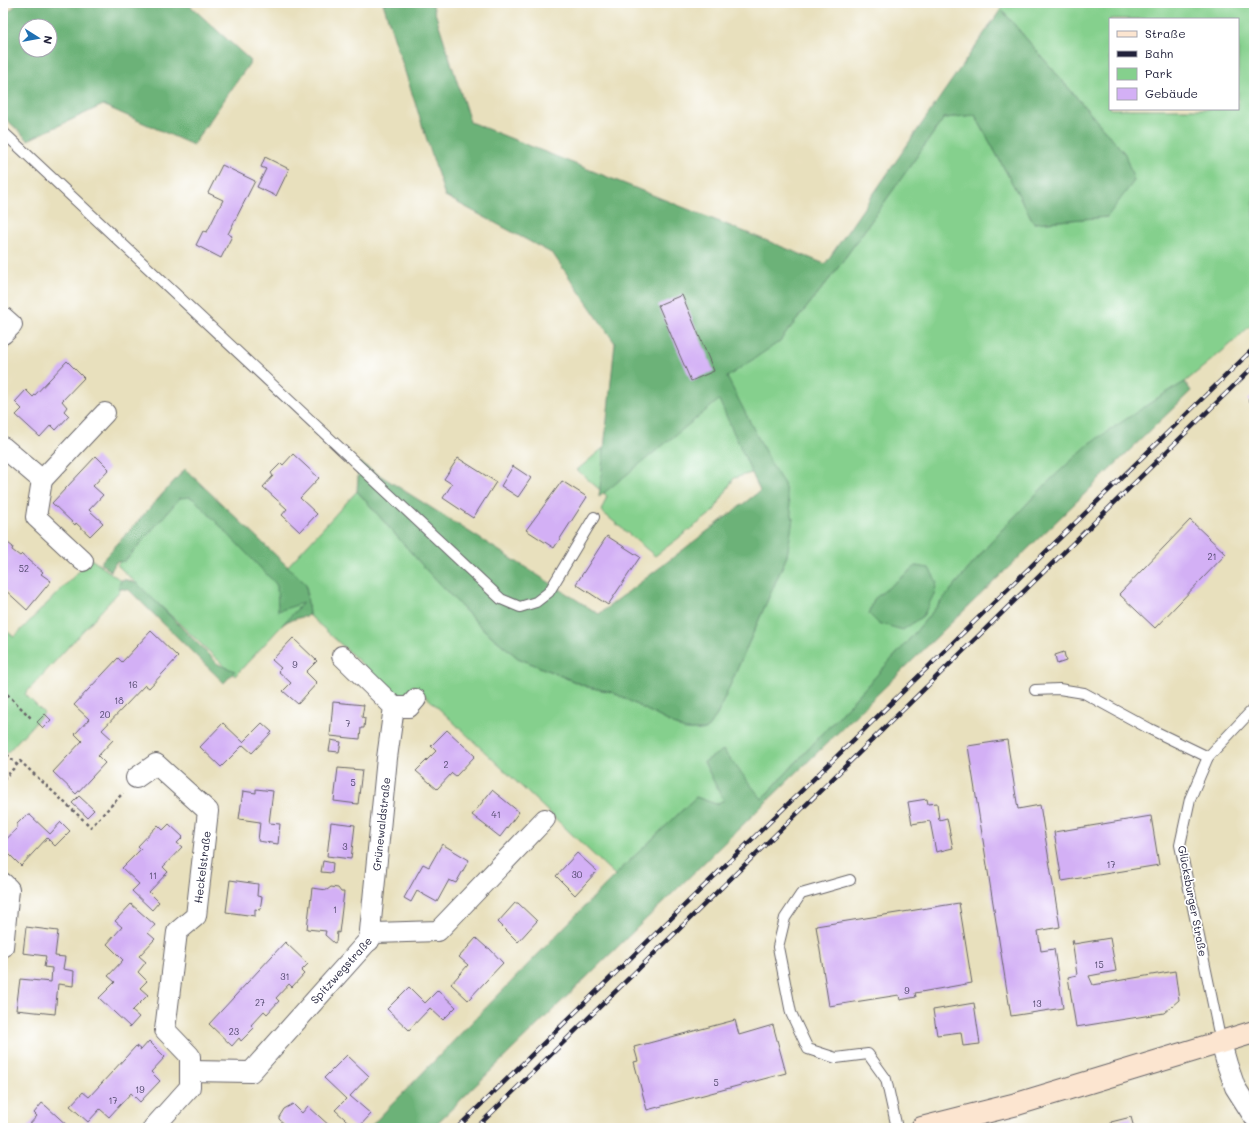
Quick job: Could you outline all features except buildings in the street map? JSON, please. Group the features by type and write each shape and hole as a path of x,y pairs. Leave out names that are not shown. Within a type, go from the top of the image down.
{"main road":[{"path":"922,1128 1017,1104 1222,1043 1254,1032"}],"street":[{"path":"3,317 12,325 3,334"},
{"path":"83,561 36,517 42,480 105,413"},
{"path":"3,447 42,480"},
{"path":"342,656 394,707 409,708 416,699"},
{"name":"Grünewaldstraße","path":"369,941 387,758 394,707"},
{"name":"Heckelstraße","path":"136,778 156,764 208,812 196,916 178,932 165,1030 190,1056 190,1071"},
{"name":"Spitzwegstraße","path":"190,1071 251,1072 375,933 438,931 546,819"},
{"path":"3,883 9,889 3,947"},
{"path":"1222,1043 1235,1087 1254,1117"},
{"path":"153,1128 190,1087 190,1071"}],"lane":[{"path":"3,132 501,599 520,607 536,602 549,592 594,517"},
{"path":"1035,690 1059,689 1084,693 1150,729 1208,757"},
{"name":"Glücksburger Straße","path":"1222,1043 1180,845 1190,799 1208,757 1254,708"},
{"path":"850,880 801,894 786,918 778,947 791,1013 808,1049 836,1058 868,1054 886,1079 897,1128"}],"path":[{"path":"3,690 32,719"},
{"path":"3,750 17,765"},
{"path":"3,778 6,777 20,761 91,827 136,778"}],"green space":[{"path":"18,3 187,3 251,61 193,145 103,105 28,140 3,116 3,17"},
{"path":"383,3 432,3 470,122 825,264 1001,9 1125,154 1134,181 1107,217 1034,223 975,115 944,118 835,272 779,342 727,377 773,467 784,484 793,519 787,556 717,715 706,730 685,730 612,692 588,687 518,658 482,628 430,574 357,491 359,462 599,614 760,491 719,400 599,497 615,343 553,254 445,196"},
{"path":"1005,3 1254,3 1254,322 1231,344 1185,382 1159,397 1048,482 997,535 902,648 761,800 723,750 718,790 725,800 716,805 696,797 615,875 414,685 400,699 309,615 306,584 287,567 357,491 430,574 482,628 518,658 587,687 612,692 685,730 706,730 717,715 787,556 773,467 734,478 713,512 655,556 601,511 607,496 577,470 666,395 779,342 835,272 944,118 975,115 1034,223 1107,217 1125,154 1001,9"},
{"path":"1185,382 1191,391 432,1128 369,1128 615,875 696,797 716,804 724,800 704,762 723,750 762,799 902,648 997,535 1048,482 1089,444 1159,397"},
{"path":"185,469 306,584 309,615 288,621 282,625 303,603 278,611 277,586 275,583 195,500 190,497 180,498 125,561 116,562 111,571 100,563"},
{"path":"186,491 304,602 235,676 117,565"},
{"path":"91,559 126,584 25,694 44,713 3,757 3,628 14,637"},
{"path":"916,566 929,568 937,582 934,594 923,616 903,630 878,623 869,614 874,599"},
{"path":"121,580 127,580 138,584 218,664 235,671 224,683 129,590 118,588"},
{"path":"1006,1122 1014,1128 982,1128"}],"railway":[{"path":"457,1128 1254,348"},
{"path":"476,1128 1254,366"}]}
